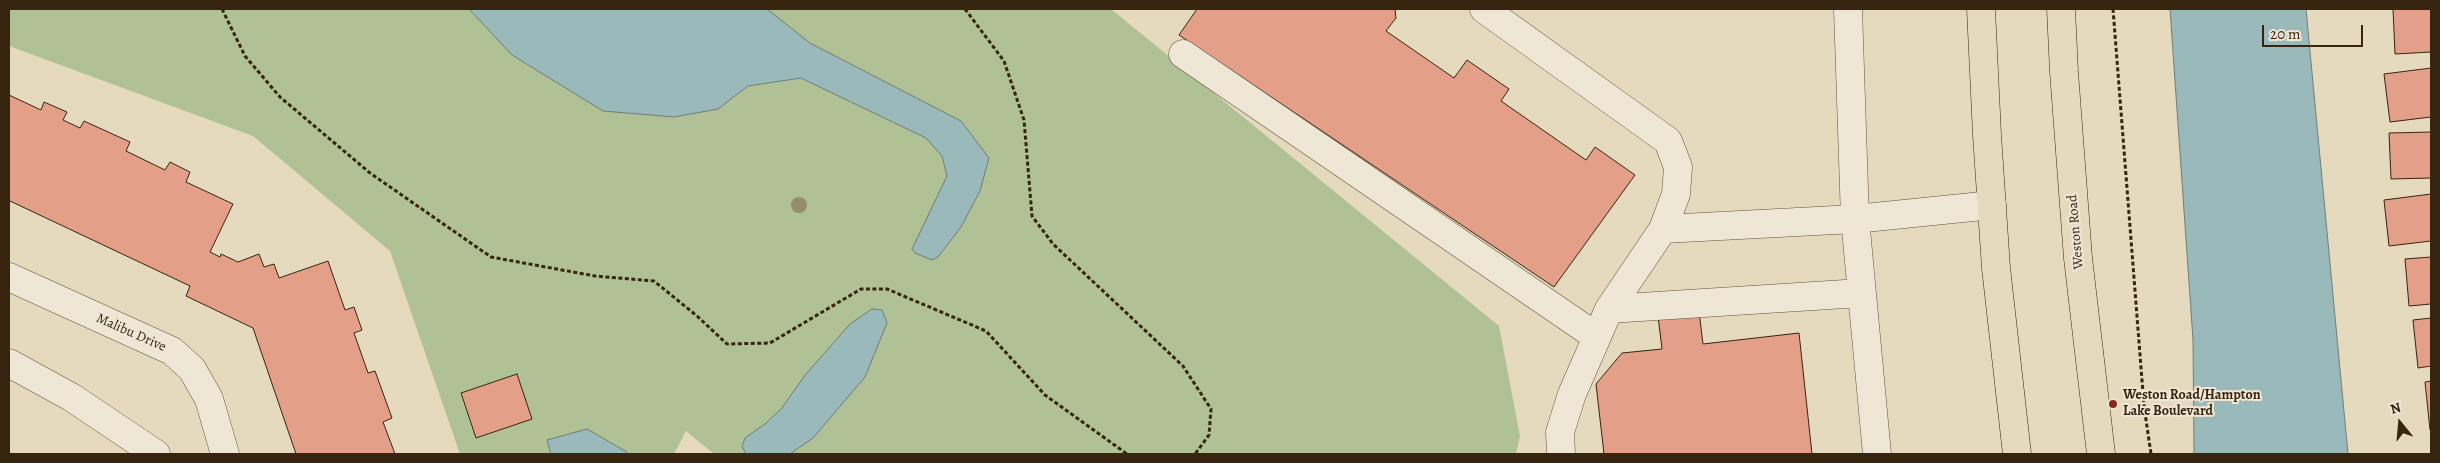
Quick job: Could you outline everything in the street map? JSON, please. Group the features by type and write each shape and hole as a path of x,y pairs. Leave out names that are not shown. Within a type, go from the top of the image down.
{"main road":[{"path":"1981,9 1998,288 2017,454"},
{"name":"Weston Road","path":"2061,9 2078,258 2101,454"}],"street":[{"path":"1484,9 1668,141 1678,167 1676,194 1663,229 1610,309 1572,394 1560,432 1561,454"},
{"path":"1848,9 1855,219 1876,454"},
{"path":"1183,54 1597,337"},
{"path":"1663,229 1855,219 1992,205"},
{"name":"Malibu Drive","path":"9,277 172,351 192,369 209,399 225,454"},
{"path":"1610,309 1861,293"},
{"path":"9,363 71,397 156,454"}],"path":[{"path":"222,9 245,56 280,98 370,173 491,257 595,276 654,280 727,344 770,343 861,289 887,289 986,331 1045,395 1127,454"},
{"path":"965,9 1004,61 1024,120 1032,216 1053,244 1183,366 1211,409 1209,435 1195,454"},
{"path":"2113,9 2144,406 2151,454"}],"green space":[{"path":"9,9 1111,9 1499,326 1520,436 1516,454 714,454 686,431 674,454 460,454 390,251 253,136 9,46"}],"water":[{"path":"469,9 767,9 810,43 961,121 989,158 980,191 961,227 938,257 932,260 915,253 912,249 947,176 942,156 926,138 801,78 748,86 718,109 674,117 603,111 512,55"},
{"path":"2170,9 2306,9 2348,454 2194,454 2193,340"},
{"path":"872,309 882,310 887,323 865,377 813,438 790,454 746,454 742,446 745,438 781,409 806,374 850,324"},
{"path":"587,429 627,452 626,454 551,454 547,440"}],"building":[{"path":"1197,9 1395,9 1396,18 1386,31 1454,78 1467,60 1509,89 1501,101 1586,160 1595,147 1635,175 1554,287 1179,35"},
{"path":"2393,9 2431,9 2431,52 2395,54"},
{"path":"2431,68 2431,117 2390,122 2384,74"},
{"path":"9,95 41,110 44,102 67,112 63,120 80,128 84,121 130,142 126,151 165,170 170,162 190,172 186,182 233,204 210,252 220,257 221,254 238,262 259,254 264,267 274,264 279,278 328,261 345,310 354,307 362,330 354,333 368,373 375,371 392,418 383,422 395,454 296,454 253,328 186,296 190,286 10,201 9,204"},
{"path":"2431,132 2431,178 2391,179 2389,133"},
{"path":"2431,194 2431,241 2389,246 2384,200"},
{"path":"2431,257 2431,304 2409,306 2405,259"},
{"path":"1699,311 1703,344 1799,333 1812,454 1604,454 1596,384 1622,353 1662,349 1658,316"},
{"path":"2431,318 2431,366 2418,368 2413,320"},
{"path":"517,374 532,419 476,438 461,393"},
{"path":"2431,381 2431,430 2430,430 2425,382"}],"place":[{"name":"Weston Road/Hampton Lake Boulevard","path":"2113,404"}]}
